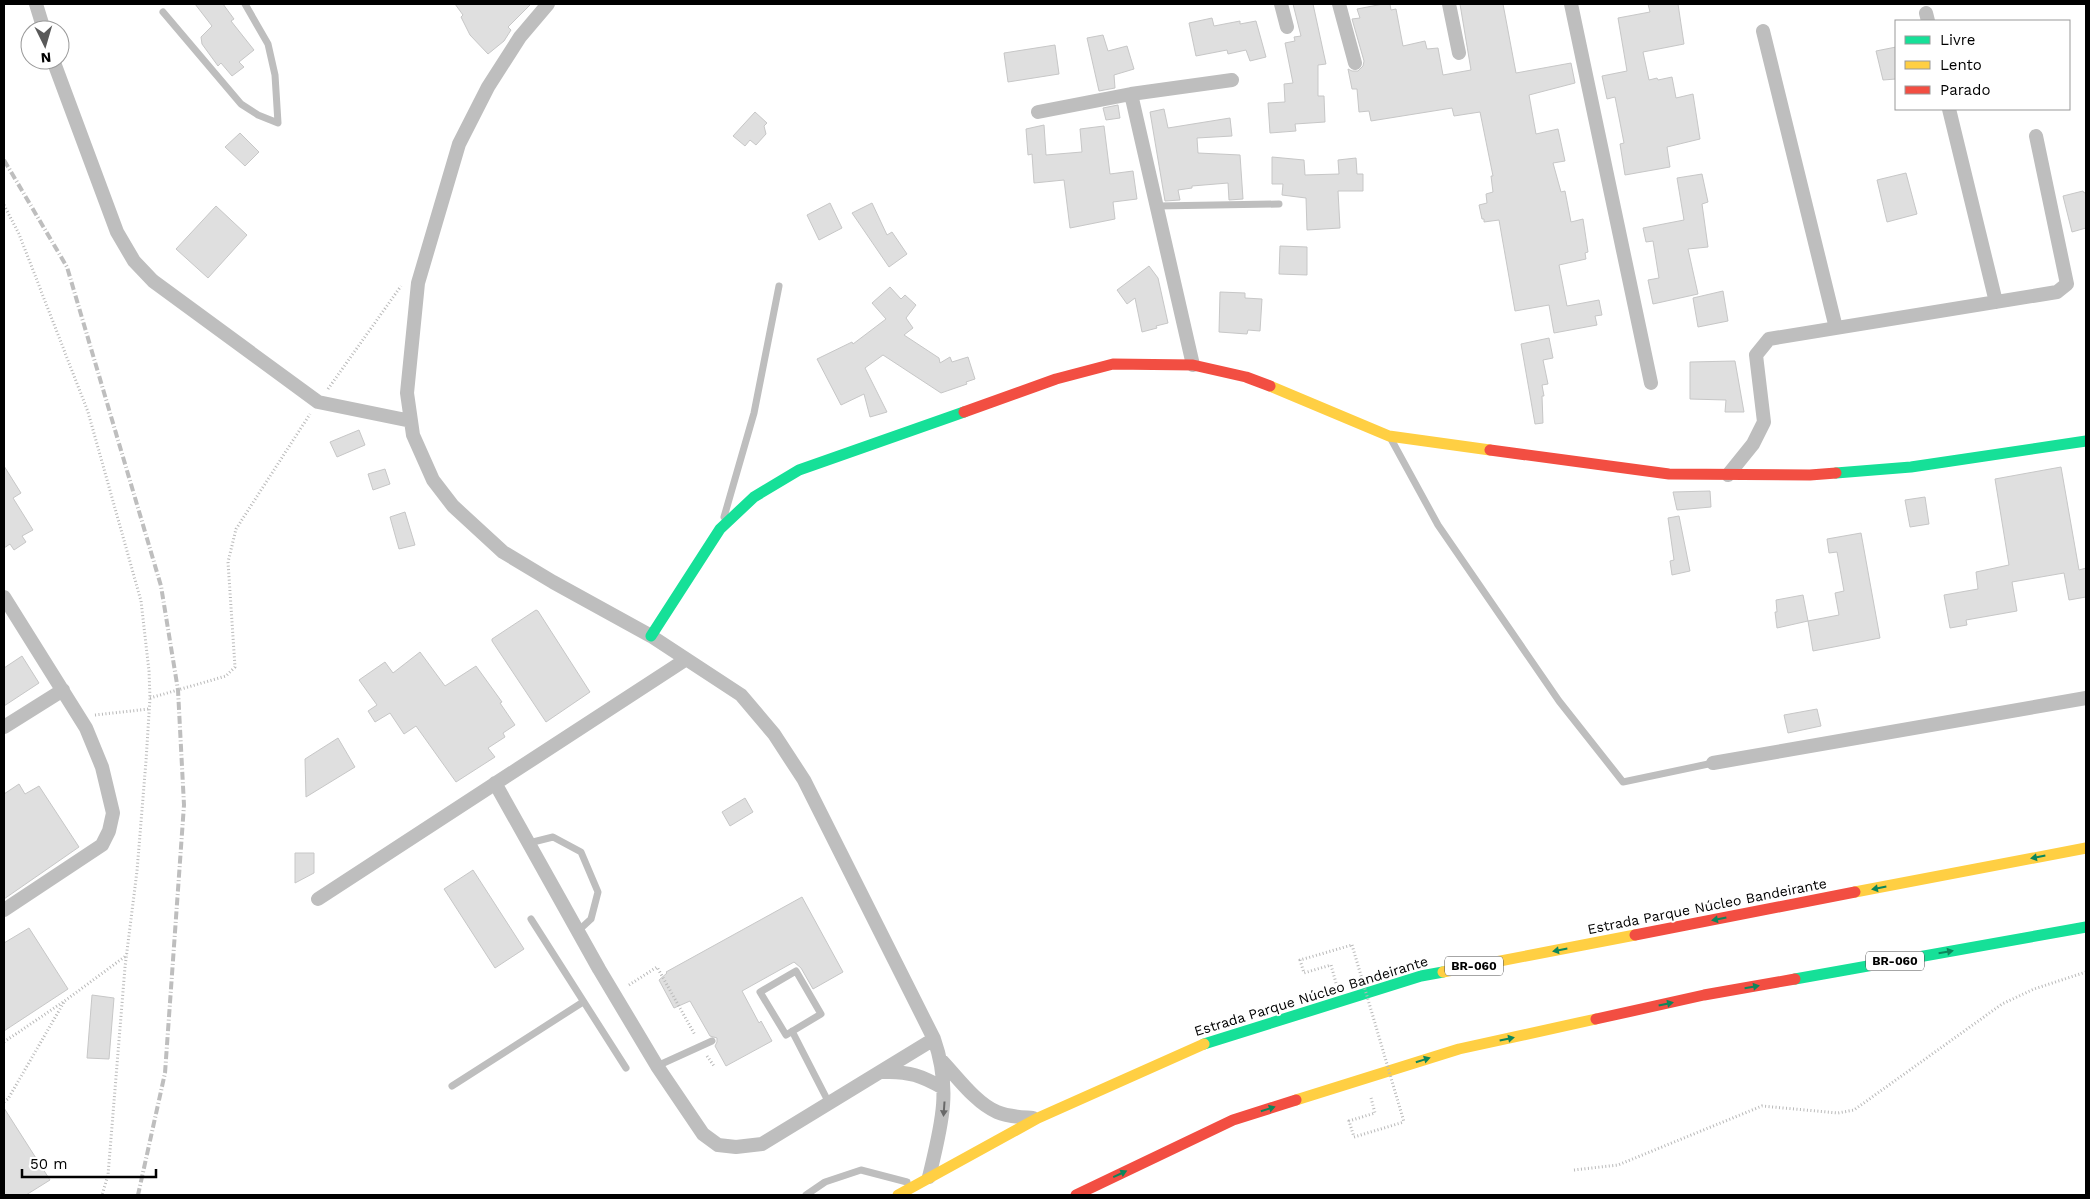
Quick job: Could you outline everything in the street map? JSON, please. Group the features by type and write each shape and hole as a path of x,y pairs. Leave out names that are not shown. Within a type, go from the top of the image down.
{"main road":[{"path":"651,636 720,530 754,497 799,470 1056,379 1113,364 1193,364 1246,378 1285,392 1389,436 1669,474 1810,475 1911,467 2086,440"},
{"name":"Estrada Parque Núcleo Bandeirante","path":"898,1195 1038,1118 1194,1047 1421,976 2086,848"},
{"name":"BR-060","path":"1076,1195 1234,1120 1459,1049 1704,995 2086,927"}],"street":[{"path":"36,4 41,20"},
{"path":"548,4 520,37 493,79 459,144 417,291 407,394 413,435 433,480 452,506 502,552 651,636 741,695 774,734 804,780 934,1039 942,1061 943,1122 923,1181"},
{"path":"1281,4 1287,27"},
{"path":"1339,4 1356,63"},
{"path":"1449,4 1459,54"},
{"path":"1571,4 1650,383"},
{"path":"1764,31 1836,328"},
{"path":"58,70 117,232 134,260 153,281 318,402 411,421"},
{"path":"1038,112 1131,94 1232,80"},
{"path":"1131,94 1193,364"},
{"path":"1949,110 1996,302"},
{"path":"1728,475 1753,444 1764,422 1756,355 1769,339 2057,292 2067,284 2036,136"},
{"path":"4,597 80,719 102,766 113,814 109,831 102,845 92,854 4,910"},
{"path":"318,899 685,660"},
{"path":"4,727 63,690"},
{"path":"1714,764 2086,698"},
{"path":"496,783 578,931 657,1066 703,1134 718,1145 736,1148 762,1144 883,1072 934,1039"},
{"path":"942,1061 979,1100 996,1112 1011,1117 1038,1118"},
{"path":"883,1072 904,1071 926,1078 943,1088"}],"lane":[{"path":"163,12 242,104 258,115 278,124 275,75 268,44 245,4"},
{"path":"1157,206 1279,204"},
{"path":"720,530 754,413 779,286"},
{"path":"1389,436 1438,525 1559,701 1623,782 1714,764"},
{"path":"530,843 553,837 581,852 598,892 591,919 578,931"},
{"path":"531,919 626,1068"},
{"path":"796,971 821,1014 792,1031 786,1035 760,992 796,971"},
{"path":"452,1086 583,1002"},
{"path":"792,1031 829,1103"},
{"path":"657,1066 712,1041"},
{"path":"806,1195 825,1182 861,1170 923,1181"}],"path":[{"path":"4,205 23,242 88,412 141,601 150,709 137,871 127,955 108,1175 102,1195"},
{"path":"150,698 226,676 235,667 228,562 236,528 318,402 402,284"},
{"path":"80,719 102,713 150,709"},
{"path":"1330,965 1304,973 1300,960 1352,945 1404,1122 1354,1137 1349,1121 1375,1113"},
{"path":"4,1042 66,1000 127,955"},
{"path":"629,985 657,967 714,1066"},
{"path":"1574,1170 1618,1165 1762,1106 1838,1113 1854,1110 2002,1004 2034,989 2086,972"},
{"path":"4,1102 8,1099 66,1000"}],"building":[{"path":"195,4 223,4 234,19 231,21 254,50 239,62 244,67 232,76 221,63 218,66 202,44 201,37 212,26"},
{"path":"455,4 531,4 508,27 511,30 504,41 488,54 470,35 461,17 463,15"},
{"path":"1293,4 1313,4 1326,64 1318,65 1318,96 1324,96 1325,122 1295,124 1296,131 1270,133 1268,103 1285,102 1284,84 1293,83 1285,43 1295,41 1294,37 1301,36"},
{"path":"1390,4 1391,10 1396,9 1403,46 1425,41 1427,49 1438,48 1443,75 1471,70 1460,4 1503,4 1516,73 1571,63 1575,83 1529,95 1536,134 1558,129 1565,161 1553,163 1561,192 1565,191 1571,222 1583,219 1588,252 1585,253 1586,259 1559,265 1567,306 1599,300 1602,315 1595,316 1597,325 1554,333 1549,305 1515,311 1499,220 1484,222 1479,205 1487,203 1486,194 1493,192 1491,176 1493,176 1480,112 1454,116 1452,108 1371,121 1369,111 1359,112 1357,89 1352,89 1348,69 1358,71 1363,66 1364,61 1352,19 1360,18 1357,9"},
{"path":"1648,4 1678,4 1684,44 1643,52 1649,80 1672,77 1676,98 1693,94 1700,139 1667,147 1670,167 1625,175 1620,144 1624,143 1615,97 1607,99 1602,76 1627,71 1618,18 1650,12"},
{"path":"1212,18 1214,26 1240,21 1240,24 1256,21 1266,57 1250,61 1246,50 1228,54 1227,50 1196,56 1189,23"},
{"path":"1103,35 1108,51 1127,46 1134,69 1114,75 1115,88 1099,91 1087,38"},
{"path":"1055,45 1059,74 1008,82 1004,53"},
{"path":"1895,47 1895,79 1883,80 1876,51"},
{"path":"1118,105 1120,118 1106,120 1103,108"},
{"path":"1164,109 1168,128 1230,118 1232,136 1197,138 1198,153 1240,155 1243,199 1229,200 1228,183 1192,186 1192,188 1178,190 1180,200 1165,201 1150,112"},
{"path":"755,112 767,123 764,126 766,134 756,145 750,140 745,146 733,136"},
{"path":"1044,125 1046,155 1082,152 1080,129 1104,126 1110,174 1133,171 1137,199 1113,202 1115,219 1070,228 1064,180 1034,183 1032,154 1028,155 1026,129"},
{"path":"240,133 259,152 245,166 225,147"},
{"path":"1272,157 1304,160 1305,175 1339,174 1338,160 1356,158 1357,174 1363,174 1363,191 1338,191 1340,228 1307,230 1306,198 1282,195 1283,184 1272,184"},
{"path":"1906,173 1917,214 1887,222 1877,180"},
{"path":"1702,174 1708,202 1702,204 1708,247 1688,249 1698,294 1653,304 1648,280 1659,278 1653,241 1646,242 1643,228 1684,220 1677,178"},
{"path":"2083,191 2084,193 2086,192 2086,228 2072,232 2063,196"},
{"path":"830,203 842,228 819,240 807,215"},
{"path":"872,203 887,235 892,232 907,254 889,267 852,213"},
{"path":"216,206 247,235 208,278 176,249"},
{"path":"1280,246 1307,247 1307,275 1279,274"},
{"path":"1149,266 1158,278 1168,323 1142,332 1135,298 1127,304 1117,290"},
{"path":"890,287 901,299 905,295 916,305 906,318 913,328 904,335 939,358 940,363 950,357 952,362 968,357 975,379 966,382 967,384 941,393 883,355 865,368 887,412 870,417 864,394 841,405 817,359 852,342 853,344 886,319 872,303"},
{"path":"1723,291 1728,321 1698,327 1693,298"},
{"path":"1220,292 1245,293 1245,298 1262,299 1260,331 1248,330 1247,334 1219,332"},
{"path":"1549,338 1553,358 1543,360 1548,384 1542,385 1544,396 1542,396 1543,423 1535,424 1521,344"},
{"path":"1735,361 1744,412 1725,412 1726,400 1690,399 1690,362"},
{"path":"359,430 365,445 337,457 330,442"},
{"path":"4,466 21,493 13,498 33,530 22,536 26,542 14,550 10,544 4,548"},
{"path":"2061,467 2079,570 2086,568 2086,597 2069,600 2064,573 2012,582 2017,611 1966,620 1967,625 1950,628 1944,595 1978,589 1976,572 2009,565 1995,479"},
{"path":"385,469 390,484 373,490 368,474"},
{"path":"1710,491 1711,507 1677,510 1673,492"},
{"path":"1925,497 1929,524 1910,527 1905,500"},
{"path":"405,512 415,545 399,549 390,517"},
{"path":"1679,516 1690,571 1672,575 1670,561 1674,560 1668,518"},
{"path":"1861,533 1880,638 1813,651 1808,621 1839,615 1835,593 1844,591 1837,552 1829,553 1827,539"},
{"path":"1803,595 1808,621 1777,628 1776,600"},
{"path":"536,610 590,692 546,722 492,641 492,639"},
{"path":"420,652 445,686 476,666 502,702 500,703 515,725 503,733 505,737 488,748 495,757 456,782 416,726 404,734 390,713 375,722 368,711 377,705 359,680 385,662 393,673"},
{"path":"22,656 39,683 4,706 4,668"},
{"path":"1817,709 1821,726 1788,733 1784,715"},
{"path":"338,738 355,767 306,797 305,759"},
{"path":"19,784 25,794 39,786 79,847 4,899 4,794"},
{"path":"745,798 753,812 730,826 722,812"},
{"path":"295,853 314,853 314,873 295,883"},
{"path":"473,870 524,949 495,968 444,889"},
{"path":"802,897 843,972 813,989 801,968 794,962 742,991 759,1023 761,1021 772,1041 726,1066 715,1046 717,1038 710,1036 690,1001 674,1008 659,980 666,972"},
{"path":"29,928 68,989 4,1031 4,943"},
{"path":"92,995 114,998 109,1059 87,1058"},
{"path":"4,1108 50,1180 26,1195 4,1195"}],"railway":[{"path":"4,160 67,267 161,586 178,690 184,805 165,1073 138,1195"}],"traffic: fast":[{"path":"651,636 720,529 754,497 799,470 964,412"},
{"path":"1836,473 1911,467 2086,441"},
{"path":"1795,979 2086,927"},
{"path":"1204,1044 1421,976 1443,972"}],"traffic: slow":[{"path":"1270,386 1389,436 1490,450"},
{"path":"1855,892 2086,848"},
{"path":"1443,972 1635,935"},
{"path":"1296,1100 1459,1049 1596,1019"},
{"path":"898,1195 1038,1118 1204,1044"}],"traffic: jam":[{"path":"964,412 1056,379 1113,364 1193,365 1246,377 1270,386"},
{"path":"1490,450 1669,474 1810,475 1836,473"},
{"path":"1635,935 1855,892"},
{"path":"1596,1019 1704,995 1795,979"},
{"path":"1076,1195 1233,1120 1296,1100"}]}
